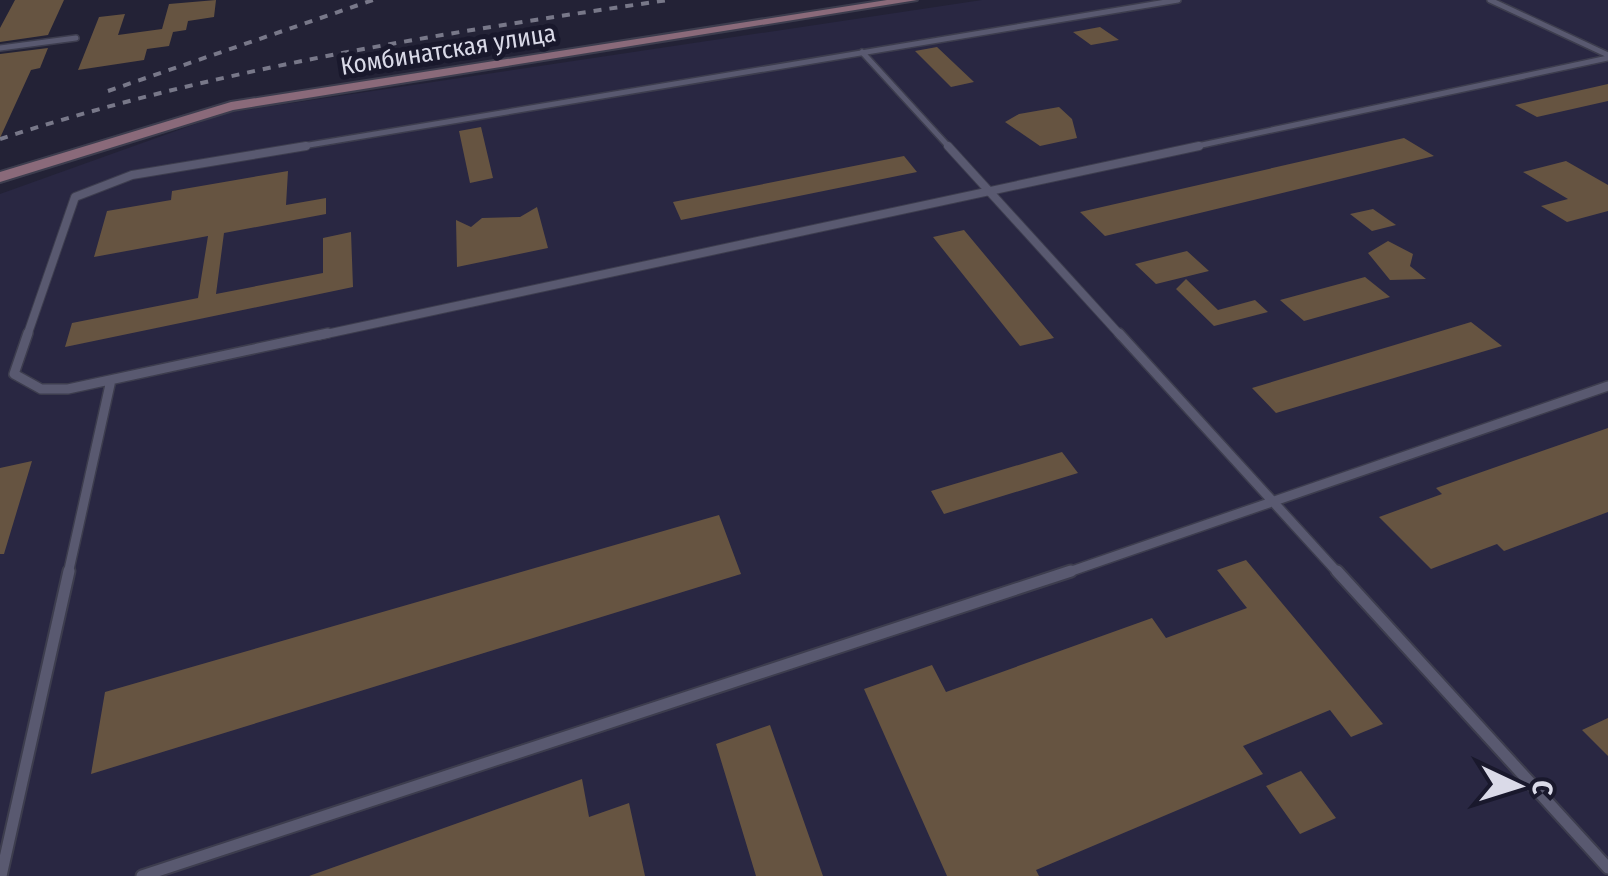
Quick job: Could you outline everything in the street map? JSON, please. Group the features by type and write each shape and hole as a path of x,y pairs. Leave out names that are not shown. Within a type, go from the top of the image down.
{"street":[{"name":"Комбинатская улица","path":"0,177 231,106 911,0"}],"lane":[{"path":"1178,0 96,185 75,197 14,374 40,388 68,389 1608,56"},
{"path":"1490,0 1608,56"},
{"path":"0,48 76,38"},
{"path":"862,52 1608,868"},
{"path":"1,876 111,380"},
{"path":"142,876 1276,504 1608,386"}],"shaded area":[{"path":"982,0 1608,0 1608,876 0,876 0,194 226,113"}],"building":[{"path":"15,0 64,0 48,35 0,42 0,28"},
{"path":"216,0 214,17 188,21 186,30 173,32 169,46 147,49 144,60 78,70 99,17 125,14 118,35 162,29 169,4"},
{"path":"1100,27 1119,40 1091,45 1073,32"},
{"path":"937,47 974,82 951,87 915,51"},
{"path":"48,48 40,68 31,70 0,138 0,54"},
{"path":"1608,84 1608,101 1537,117 1515,105"},
{"path":"1059,107 1072,119 1077,138 1040,146 1005,122 1019,114"},
{"path":"481,127 493,178 470,183 459,131"},
{"path":"1404,138 1434,156 1105,236 1080,212"},
{"path":"904,156 917,172 681,220 673,202"},
{"path":"1566,161 1608,185 1608,211 1567,222 1541,206 1568,199 1523,172"},
{"path":"288,171 286,205 326,198 326,214 224,233 216,294 323,273 323,238 351,232 353,287 65,347 72,323 198,298 208,236 94,257 107,211 171,200 172,191"},
{"path":"537,207 548,248 457,267 456,220 471,227 482,218 520,217"},
{"path":"1373,209 1396,225 1372,231 1350,214"},
{"path":"964,230 1054,338 1020,346 933,237"},
{"path":"1388,241 1413,254 1410,266 1426,279 1390,280 1368,253"},
{"path":"1187,251 1209,271 1156,284 1135,264"},
{"path":"1365,277 1390,297 1304,321 1280,300"},
{"path":"1186,279 1218,310 1255,300 1268,312 1214,326 1176,289"},
{"path":"1471,322 1502,346 1276,413 1252,388"},
{"path":"1608,428 1608,512 1504,551 1497,544 1431,569 1379,517 1442,494 1436,488"},
{"path":"1062,452 1078,473 944,514 931,491"},
{"path":"32,461 4,554 0,554 0,468"},
{"path":"719,515 741,574 91,774 105,692"},
{"path":"1246,560 1383,724 1351,737 1330,710 1243,746 1263,774 1036,870 1039,876 947,876 864,689 932,665 946,692 1152,618 1166,638 1247,608 1217,570"},
{"path":"1608,718 1608,756 1582,730"},
{"path":"770,725 823,876 756,876 716,744"},
{"path":"1301,771 1336,818 1300,834 1266,786"},
{"path":"582,779 589,817 629,803 645,876 309,876"}],"railway":[{"path":"108,91 373,0"},
{"path":"0,139 165,92 331,55 668,0"}]}
